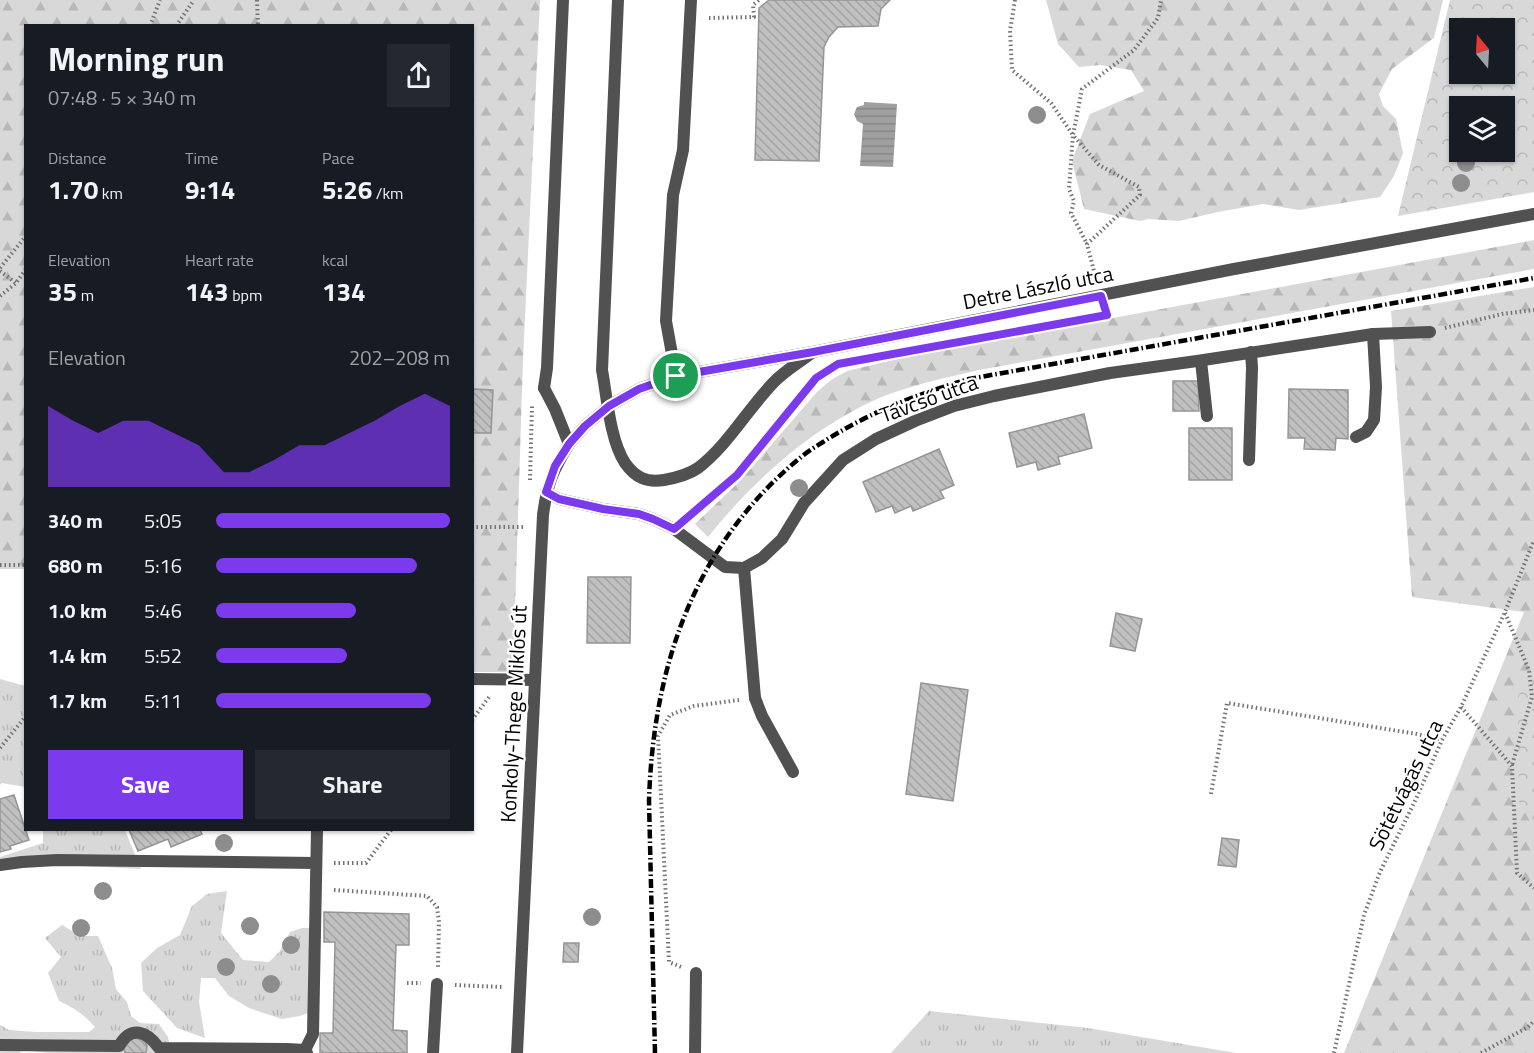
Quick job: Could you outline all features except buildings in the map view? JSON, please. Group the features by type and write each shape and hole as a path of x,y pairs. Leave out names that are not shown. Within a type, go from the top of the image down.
{"street":[{"path":"563,0 548,356 544,388 569,444"},
{"path":"618,0 602,370 612,428 625,463 637,477 655,482 676,478 696,469 724,443 774,381 813,352"},
{"path":"676,376 666,321 673,195 683,150 692,0"},
{"name":"Detre László utca","path":"569,444 585,426 609,406 639,389 676,376 813,352 1534,214"},
{"name":"Távcső utca","path":"744,568 762,558 782,538 804,503 843,460 876,439 954,406 1110,373 1373,334 1430,332"},
{"path":"1356,437 1366,432 1374,420 1376,387 1373,334"},
{"path":"1249,460 1251,352"},
{"path":"1202,361 1207,416"},
{"name":"Konkoly-Thege Miklós út","path":"517,1053 543,515 546,492 555,466 569,444"},
{"path":"546,492 559,499 639,514 653,519 674,529 724,567 744,568 755,698 762,716 793,772"},
{"path":"474,679 535,680"},
{"path":"0,1045 119,1046 127,1036 141,1032 152,1038 159,1048 306,1052 313,1035 317,831"},
{"path":"0,865 57,860 316,863"},
{"path":"695,1053 696,973"},
{"path":"433,1053 437,984"}],"path":[{"path":"151,24 160,0"},
{"path":"177,24 194,0"},
{"path":"257,0 258,24"},
{"path":"691,19 754,17 753,5 759,0"},
{"path":"1015,0 1010,31 1012,70 1051,103 1073,135 1099,165 1139,187 1140,195 1086,244"},
{"path":"1101,296 1086,244 1071,213 1074,201 1069,189 1073,135 1082,89 1134,50 1158,18 1161,0"},
{"path":"16,283 0,269 24,239"},
{"path":"0,296 16,283 24,272"},
{"path":"1430,332 1502,314 1534,310"},
{"path":"674,529 737,475 816,378 838,364"},
{"path":"474,527 528,527"},
{"name":"Sötétvágás utca","path":"1334,1053 1364,915 1380,872 1442,740 1461,707 1534,540"},
{"path":"0,565 24,566"},
{"path":"1504,612 1529,670 1532,697 1512,766 1516,873 1534,888"},
{"path":"696,973 669,962 658,736 670,715 694,706 755,698"},
{"path":"1211,794 1227,703 1442,740"},
{"path":"1461,707 1512,766"},
{"path":"0,748 24,718"},
{"path":"316,863 366,863 390,831"},
{"path":"315,889 428,896 437,907 440,922 437,984 507,987"},
{"path":"1481,1053 1528,1027 1534,1021"}],"green space":[{"path":"0,0 540,0 523,360 513,672 474,672 474,24 24,24 24,569 0,569"},
{"path":"1046,0 1443,0 1434,38 1392,69 1379,94 1383,106 1396,119 1403,153 1394,176 1380,197 1299,210 1263,204 1179,221 1148,219 1140,221 1084,209 1072,161 1090,114 1144,91 1131,70 1100,65 1079,67 1058,44"},
{"path":"1450,0 1534,0 1534,192 1398,216"},
{"path":"1534,240 1534,269 979,370 902,390 852,411 806,441 764,476 708,537 695,524 740,481 817,392 831,380 847,371 914,355"},
{"path":"1534,287 1534,1053 1344,1053 1524,612 1412,597 1391,311"},
{"path":"1534,672 1534,828 1519,802 1518,696"},
{"path":"0,679 24,686 24,787 2,783 0,785"},
{"path":"43,831 125,831 141,869 50,864 0,870 0,857 43,843"},
{"path":"227,891 221,933 243,960 269,962 280,951 290,932 310,928 308,1013 282,1019 249,1008 229,996 215,978 201,978 199,1002 205,1038 177,1028 143,991 141,963 157,948 180,935 192,906 207,894"},
{"path":"62,925 80,936 98,936 112,968 116,989 127,1002 131,1016 140,1023 159,1024 168,1037 171,1053 48,1053 22,1050 20,1053 0,1053 0,1025 9,1030 36,1032 89,1032 95,1027 78,1012 59,1001 48,973 61,957 45,938"},
{"path":"929,1011 1088,1028 1236,1053 891,1053"}],"shaded area":[{"path":"864,102 897,104 893,167 860,166 863,124 857,121 854,114 857,107 864,105"}],"railway":[{"path":"655,1053 649,801 652,751 659,703 686,612 707,569 732,529 763,492 800,458 875,413 969,379 1534,278"}],"route":[{"path":"1101,296 1107,315 838,364 816,378 737,475 674,529 639,514 559,499 546,492 555,466 569,444 585,426 609,406 639,389 676,376 1101,296"}]}
